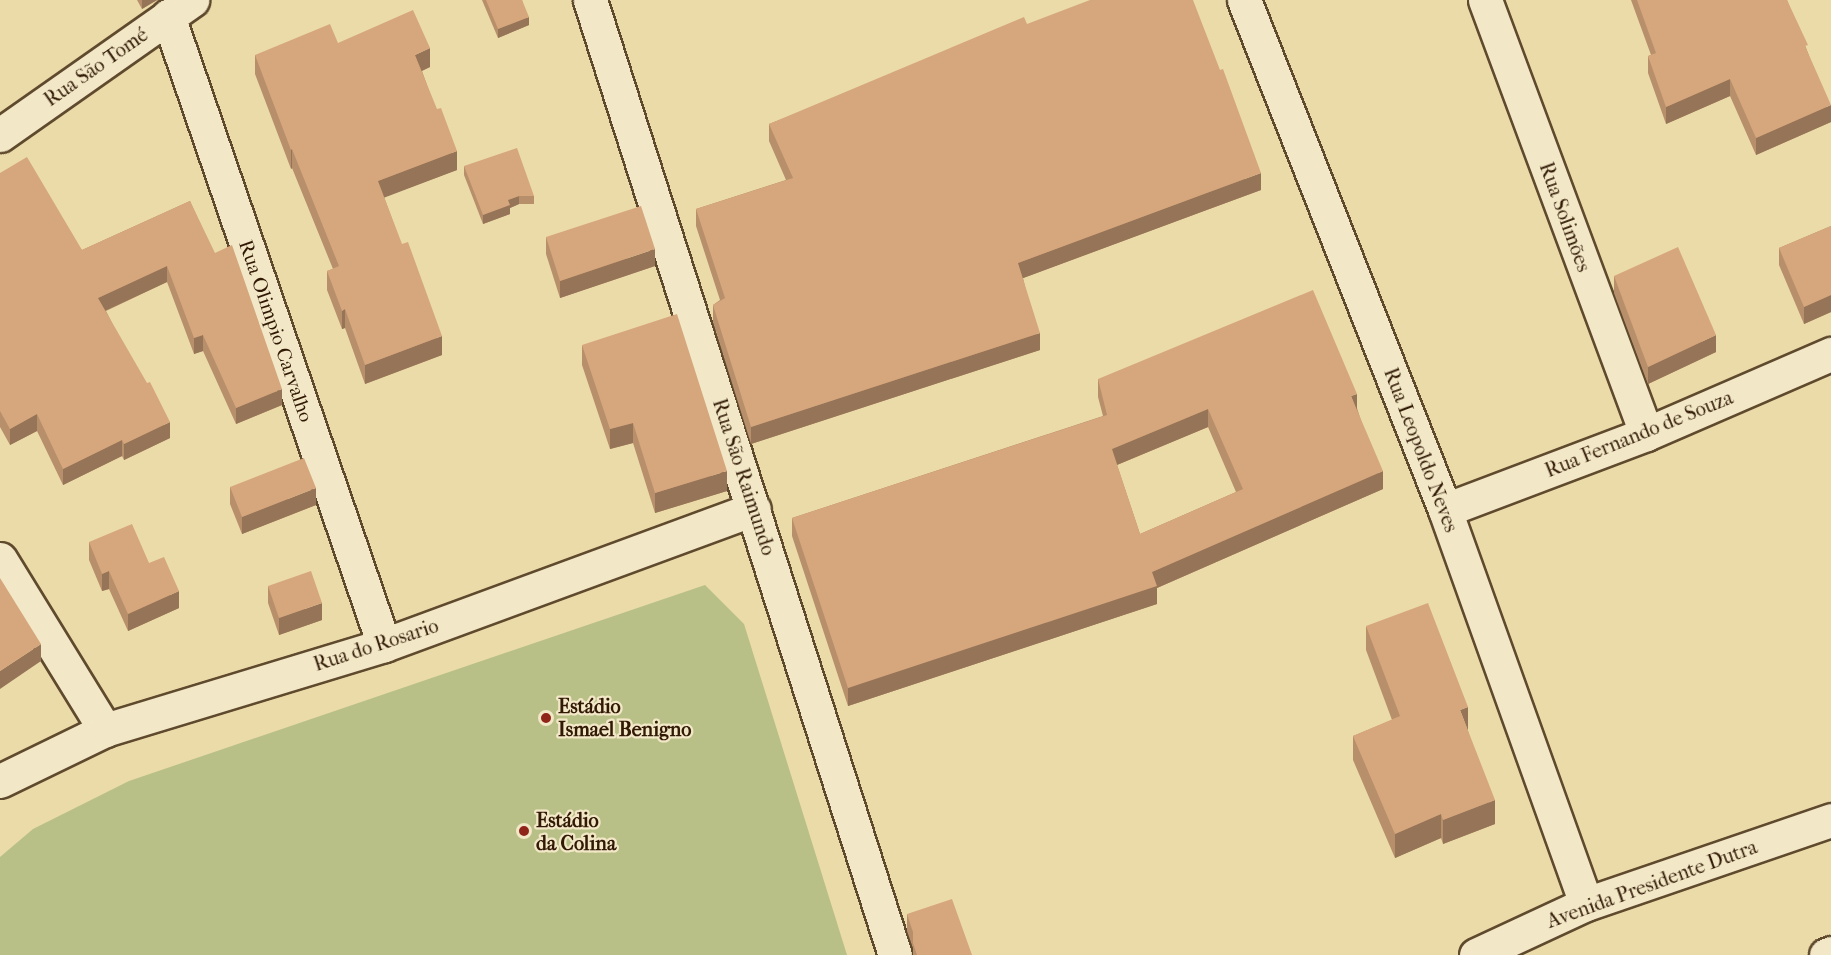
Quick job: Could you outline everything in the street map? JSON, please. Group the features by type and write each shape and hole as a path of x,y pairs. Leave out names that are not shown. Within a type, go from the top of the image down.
{"street":[{"name":"Rua São Raimundo","path":"590,0 895,955"},
{"name":"Rua Leopoldo Neves","path":"1244,0 1445,510 1586,904"},
{"name":"Rua Solimões","path":"1485,0 1646,434"},
{"name":"Rua São Tomé","path":"0,135 180,8"},
{"name":"Rua Olimpio Carvalho","path":"180,8 384,645"},
{"name":"Rua Fernando de Souza","path":"1445,510 1646,434 1831,354"},
{"name":"Rua do Rosario","path":"0,782 105,730 384,645 754,509"},
{"path":"0,559 105,730"},
{"name":"Avenida Presidente Dutra","path":"1476,955 1586,904 1831,820"},
{"path":"1826,955 1831,953"}],"green space":[{"name":"Estádio Ismael Benigno","path":"705,585 744,624 847,955 0,955 0,857 33,829 129,781"}],"building":[{"path":"486,0 522,0 529,17 498,29"},
{"path":"1090,0 1193,0 1220,70 1223,69 1261,173 1018,263 1040,333 751,427 713,305 725,298 696,209 793,178 769,124 1024,17 1027,24"},
{"path":"1637,0 1787,0 1808,45 1805,46 1831,105 1756,138 1730,79 1666,107 1648,56 1656,53"},
{"path":"413,10 430,48 415,55 437,109 441,108 457,151 378,181 402,244 408,242 442,336 365,365 345,309 342,311 327,271 339,266 255,55 330,24 338,43"},
{"path":"517,148 534,196 519,196 508,200 510,205 483,215 464,166"},
{"path":"27,157 82,250 190,201 215,253 232,245 282,389 236,408 203,335 194,338 167,266 98,298 147,383 150,382 170,422 124,444 122,440 63,469 37,414 10,429 0,411 0,173"},
{"path":"641,206 655,249 560,281 546,237"},
{"path":"1831,226 1831,295 1804,307 1779,248"},
{"path":"1678,247 1716,335 1648,367 1614,276"},
{"path":"1313,290 1357,394 1351,396 1383,471 1152,572 1157,586 848,688 792,518 1107,415 1098,379","holes":["1208,409 1243,489 1140,534 1112,449"]},
{"path":"677,314 727,471 655,493 633,423 610,429 582,345"},
{"path":"304,458 316,488 242,517 230,487"},
{"path":"132,524 149,563 164,557 179,591 128,614 109,571 102,574 89,542"},
{"path":"311,571 322,603 279,618 268,586"},
{"path":"0,578 41,644 0,671"},
{"path":"1428,603 1468,707 1460,710 1495,800 1443,820 1441,814 1395,834 1353,736 1400,716 1366,626"},
{"path":"952,899 972,955 917,955 907,914"}],"place":[{"name":"Estádio Ismael Benigno","path":"546,718"},
{"name":"Estádio da Colina","path":"524,831"}]}
